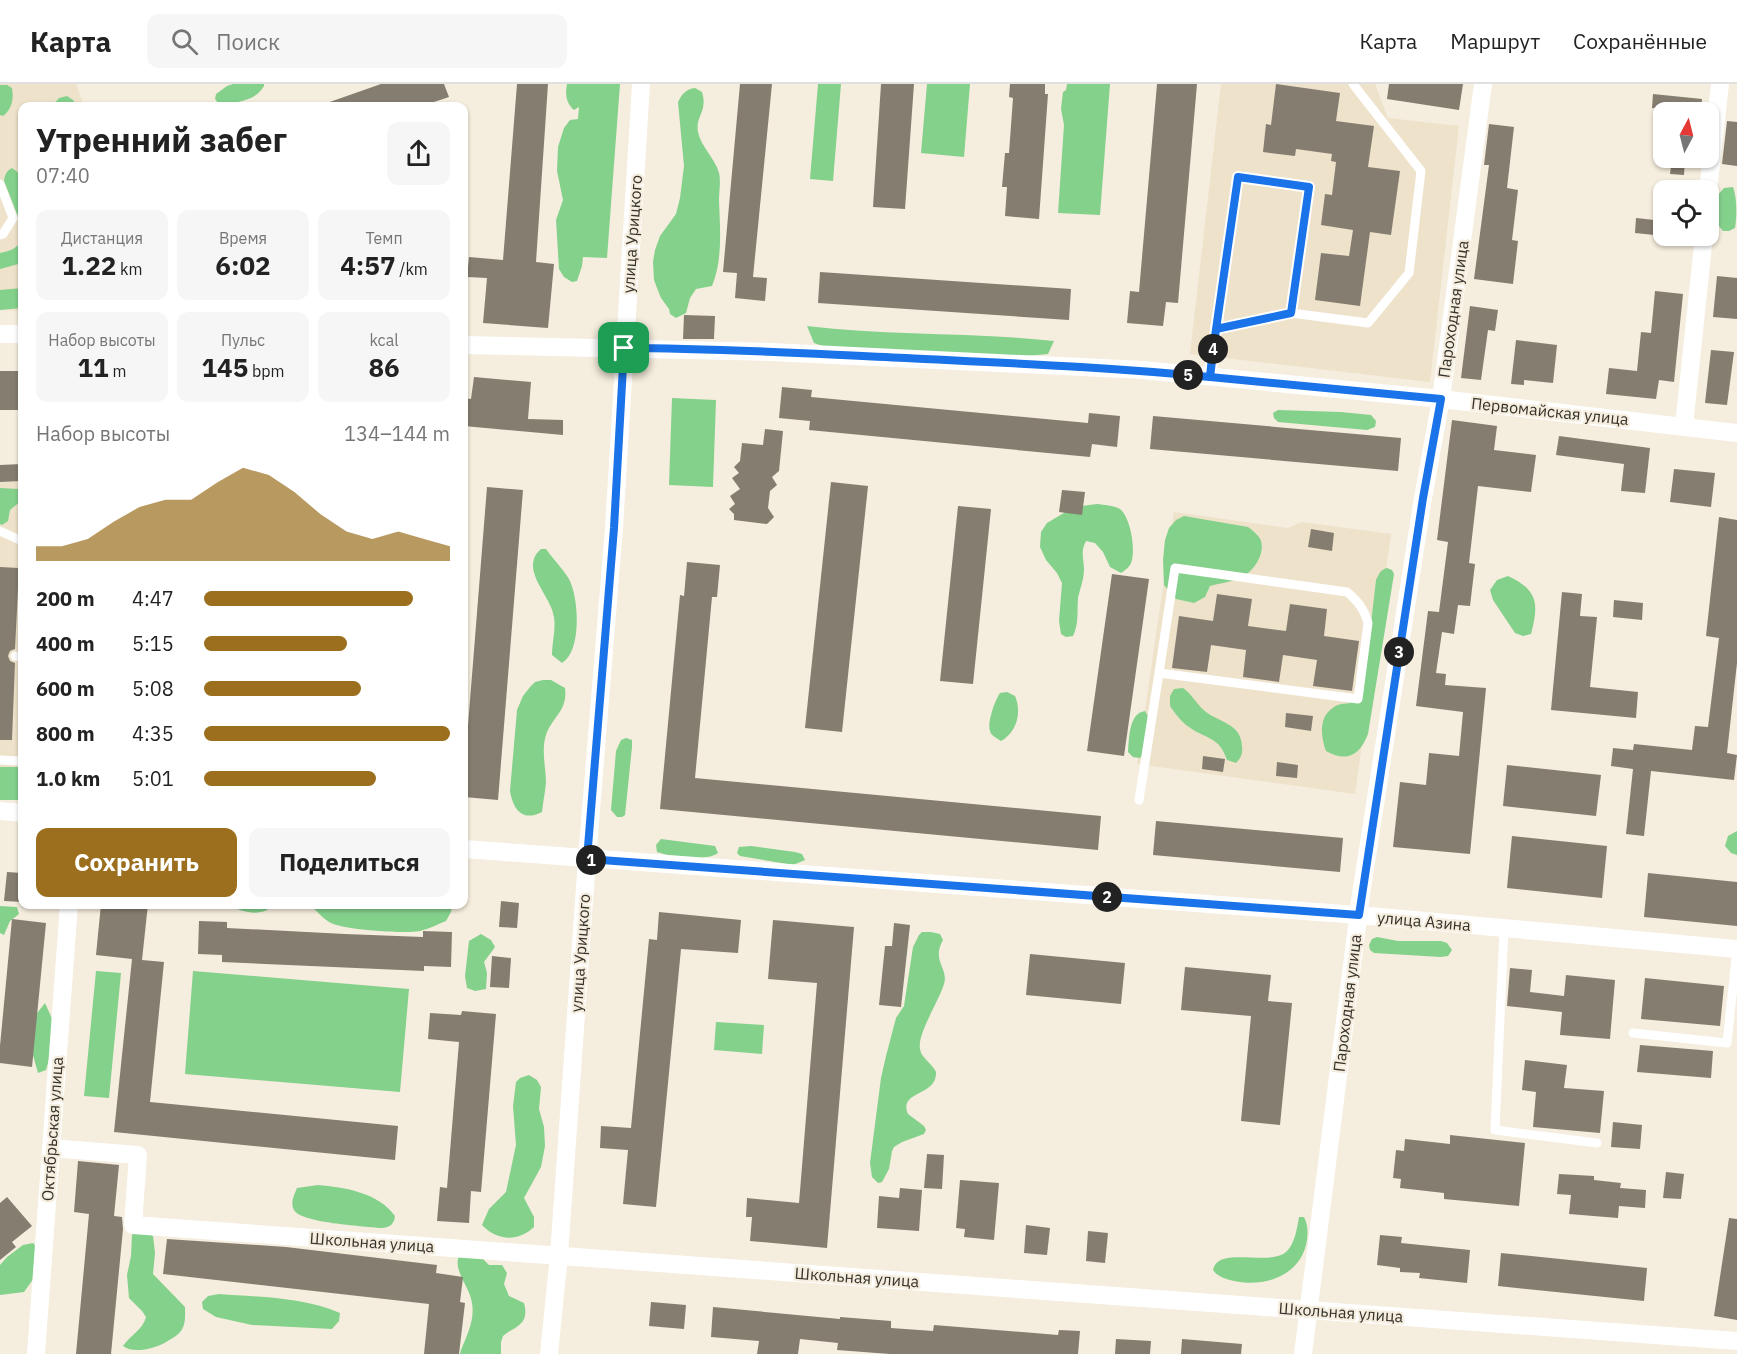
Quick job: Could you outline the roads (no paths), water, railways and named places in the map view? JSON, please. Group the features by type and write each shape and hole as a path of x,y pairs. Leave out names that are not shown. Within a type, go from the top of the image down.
{"street":[{"name":"улица Урицкого","path":"549,1354 559,1256 587,859 614,528 641,84"},
{"name":"Пароходная улица","path":"1303,1354 1359,915 1423,498 1441,399 1483,84"},
{"path":"1709,180 1720,84"},
{"path":"1684,426 1703,246"},
{"path":"0,334 18,334"},
{"name":"Первомайская улица","path":"468,345 771,352 1132,369 1441,399 1737,433"},
{"path":"0,811 18,813"},
{"name":"улица Азина","path":"468,849 1359,915 1737,949"},
{"name":"Октябрьская улица","path":"36,1354 69,909"},
{"name":"Школьная улица","path":"51,1148 138,1155 133,1225 1737,1341"}],"lane":[{"path":"1216,329 1291,313 1368,323 1409,273 1421,171 1353,84"},
{"path":"1210,377 1238,177 1309,187 1291,313"},
{"path":"0,184 14,218 0,235"},
{"path":"0,531 18,539"},
{"path":"1139,800 1175,568 1347,592 1365,611 1368,623 1358,699 1160,673"},
{"path":"0,760 18,761"},
{"path":"1504,928 1495,1130 1597,1143"},
{"path":"1633,1033 1727,1042 1737,949"}]}
